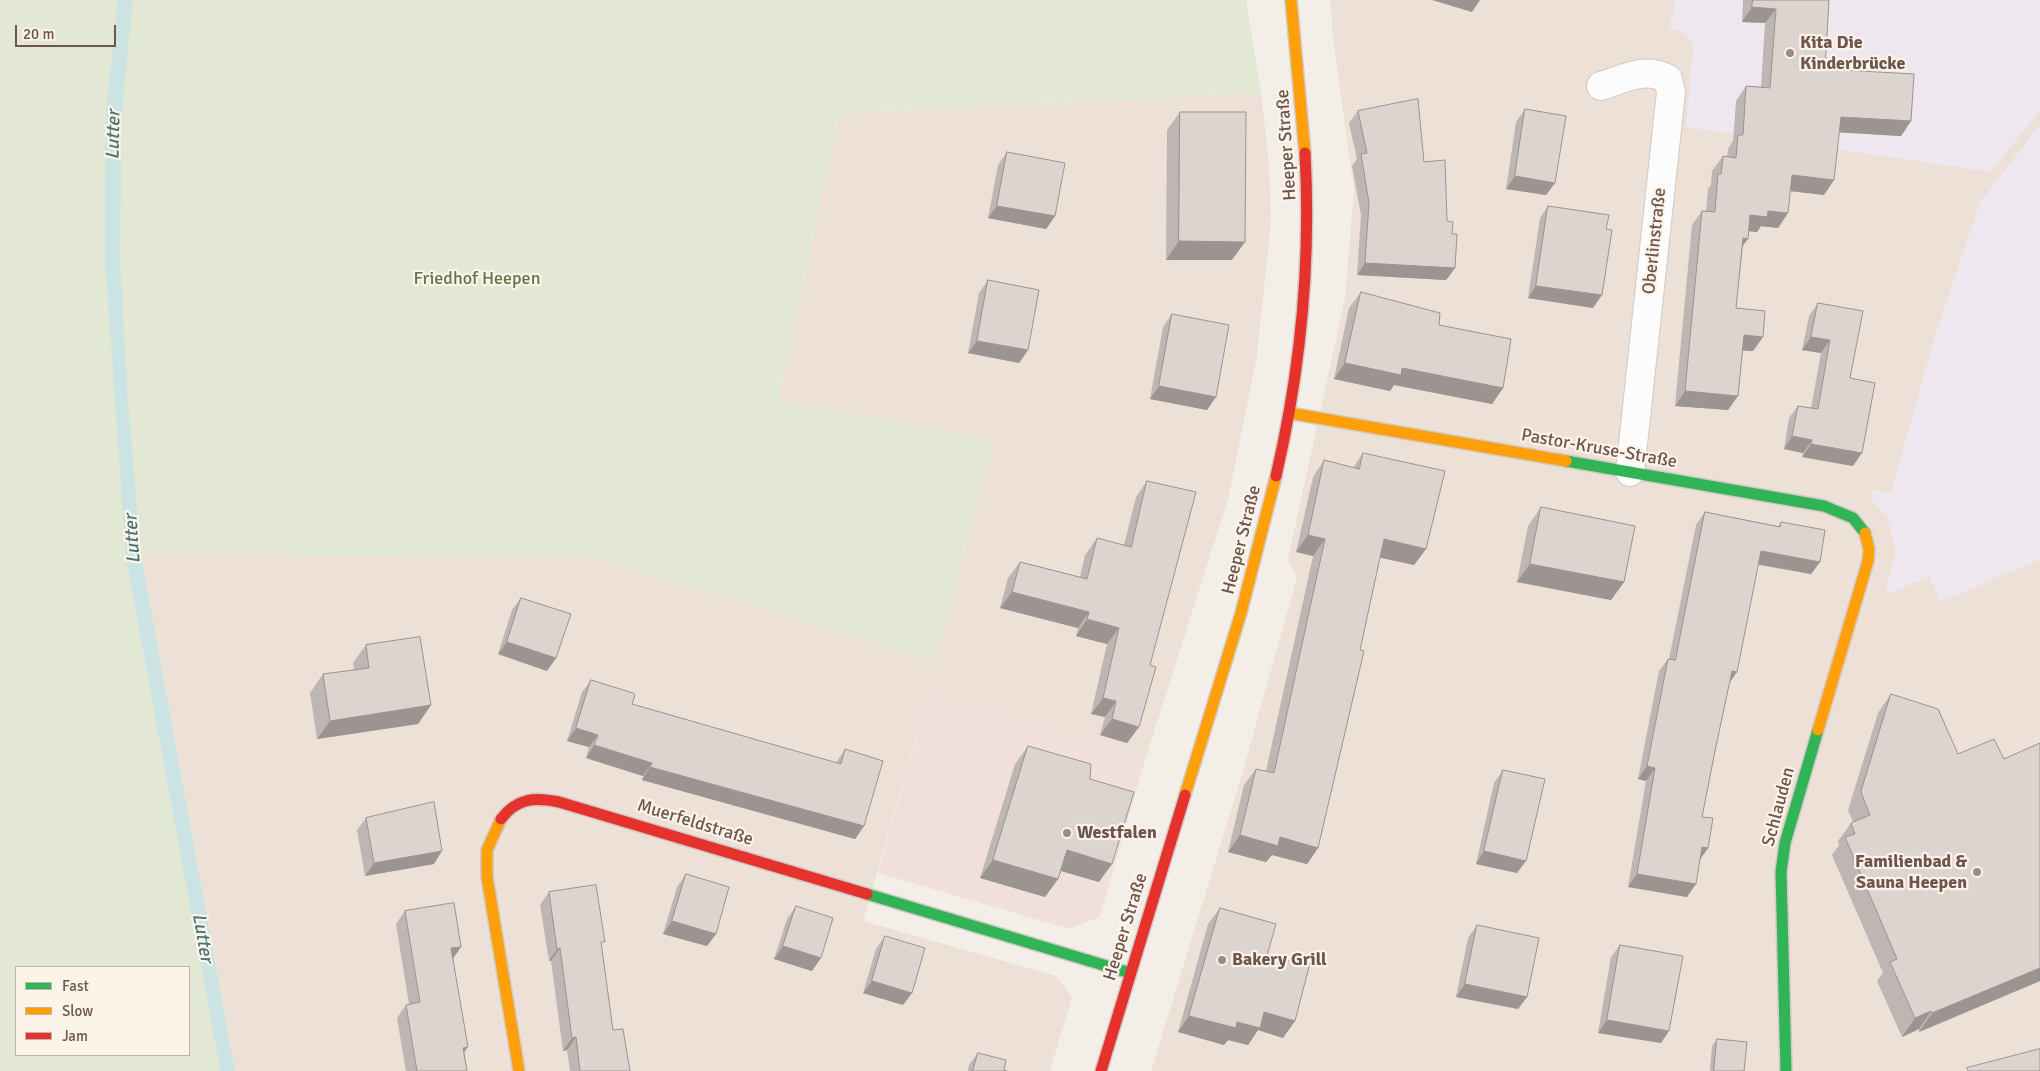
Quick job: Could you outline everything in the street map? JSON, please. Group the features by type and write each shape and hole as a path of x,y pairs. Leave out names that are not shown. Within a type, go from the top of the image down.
{"street":[{"name":"Heeper Straße","path":"1101,1071 1254,566 1289,413 1304,310 1308,215 1306,142 1292,0"},
{"name":"Oberlinstraße","path":"1601,86 1644,72 1658,73 1668,79 1671,92 1630,472"},
{"name":"Pastor-Kruse-Straße","path":"1289,413 1838,510 1859,522 1865,532 1869,547 1868,561"},
{"name":"Schlauden","path":"1786,1071 1780,896 1785,843 1868,561"},
{"name":"Muerfeldstraße","path":"519,1071 486,877 487,850 496,826 508,810 525,799 544,799 570,804 1130,973"}],"shaded area":[{"path":"1330,0 2040,0 2040,125 1980,203 1935,337 1891,493 1871,499 1887,516 1895,546 1895,557 1885,594 1929,576 1941,601 2040,559 2040,1071 1151,1071 1241,778 1297,577 1288,559 1345,298 1354,190 1333,38"},
{"path":"1676,0 2040,0 2040,110 1991,172 1686,127 1693,45 1686,34 1669,28"},
{"path":"1261,93 1269,165 1271,220 1257,356 1228,499 1146,757 928,694 863,921 1056,976 1072,997 1050,1071 235,1071 141,554 596,558 935,661 994,440 779,400 839,114"},
{"path":"2040,125 2040,559 1941,602 1929,576 1885,595 1895,557 1895,546 1887,516 1871,499 1873,490 1891,493 1935,337 1980,203"},
{"path":"928,694 1146,757 1100,917 1069,929 878,873"}],"green space":[{"name":"Friedhof Heepen","path":"0,0 1246,0 1261,93 839,114 779,400 994,440 935,661 596,558 141,554 126,558 220,1071 0,1071"}],"water":[{"name":"Lutter","path":"118,0 133,0 122,110 120,257 127,391 141,554 235,1071 220,1071 126,558 105,258 106,110"}],"building":[{"path":"1753,0 1829,0 1825,69 1914,74 1911,121 1841,117 1834,180 1792,175 1788,213 1768,211 1767,217 1750,215 1748,239 1743,238 1736,308 1765,311 1763,337 1744,335 1738,396 1685,391 1702,211 1715,212 1718,174 1721,174 1723,156 1736,158 1738,135 1743,135 1746,86 1770,88 1776,9 1752,7"},
{"path":"1418,99 1424,162 1445,160 1447,221 1453,222 1452,234 1457,234 1455,268 1365,263 1369,203 1361,154 1367,153 1358,111"},
{"path":"1525,109 1566,116 1555,183 1515,176"},
{"path":"1180,112 1246,112 1245,242 1179,241"},
{"path":"1007,152 1065,163 1055,216 997,206"},
{"path":"1548,206 1609,215 1606,229 1612,230 1602,295 1536,286"},
{"path":"988,280 1039,290 1028,350 977,341"},
{"path":"1361,292 1440,313 1439,325 1511,339 1503,388 1402,368 1401,375 1345,363"},
{"path":"1818,303 1863,311 1850,378 1875,383 1862,453 1811,444 1812,440 1792,436 1798,406 1818,409 1830,340 1811,337"},
{"path":"1172,314 1229,325 1216,397 1159,386"},
{"path":"1363,453 1445,471 1426,549 1384,539 1360,650 1364,651 1318,848 1280,837 1278,846 1240,835 1256,769 1274,773 1325,539 1308,535 1324,460 1359,469"},
{"path":"1147,481 1196,492 1150,665 1156,667 1139,727 1112,719 1116,701 1103,698 1119,628 1087,619 1089,612 1012,592 1020,562 1087,579 1097,538 1131,547"},
{"path":"1541,507 1635,526 1624,582 1530,564"},
{"path":"1705,512 1780,527 1781,522 1825,530 1820,562 1761,551 1737,672 1732,671 1702,817 1713,818 1708,848 1702,847 1696,884 1637,874 1655,768 1647,766 1668,659 1675,660"},
{"path":"521,598 571,614 556,658 507,642"},
{"path":"420,637 431,705 330,721 323,674 369,668 366,645"},
{"path":"591,680 633,693 635,695 632,704 841,764 845,749 883,761 864,826 650,767 652,763 594,745 598,735 576,728"},
{"path":"1891,694 1938,709 1958,754 1994,739 2004,759 2040,743 2040,968 1932,1013 1931,1011 1915,1018 1890,962 1897,959 1845,837 1855,834 1851,823 1870,815 1861,792"},
{"path":"1028,746 1091,764 1090,779 1134,792 1112,864 1067,850 1058,879 993,860"},
{"path":"1503,770 1545,779 1526,861 1484,851"},
{"path":"434,802 442,851 374,863 366,818"},
{"path":"686,874 729,887 716,934 672,921"},
{"path":"596,885 605,942 601,942 613,1030 623,1029 630,1071 580,1071 576,1037 572,1038 560,948 557,949 549,892"},
{"path":"454,903 461,947 451,948 468,1047 463,1048 467,1071 417,1071 406,1005 420,1002 405,911"},
{"path":"796,906 833,918 821,958 783,946"},
{"path":"1220,908 1276,924 1266,959 1310,963 1295,1021 1264,1012 1260,1028 1237,1022 1236,1028 1189,1016"},
{"path":"1477,925 1539,938 1527,997 1465,984"},
{"path":"885,936 925,948 912,993 872,981"},
{"path":"1620,945 1683,956 1669,1031 1607,1020"},
{"path":"1717,1039 1747,1042 1744,1071 1714,1071"},
{"path":"2040,1049 2040,1071 1968,1071 1967,1068"},
{"path":"978,1053 1006,1060 1004,1070 1007,1071 973,1071"}],"traffic: fast":[{"path":"1566,461 1824,506 1853,518 1865,533"},
{"path":"1786,1071 1781,872 1785,843 1818,730"},
{"path":"867,894 1130,973"}],"traffic: slow":[{"path":"1291,0 1305,153"},
{"path":"1289,413 1566,461"},
{"path":"1185,795 1241,613 1276,476"},
{"path":"1818,730 1868,561 1869,549 1865,533"},
{"path":"501,819 487,850 487,877 519,1071"}],"traffic: jam":[{"path":"1276,476 1292,396 1302,315 1307,234 1305,153"},
{"path":"1101,1071 1185,795"},
{"path":"501,819 520,803 534,800 559,802 867,894"}],"place":[{"name":"Kita Die Kinderbrücke","path":"1790,53"},
{"name":"Westfalen","path":"1067,833"},
{"name":"Familienbad & Sauna Heepen","path":"1977,872"},
{"name":"Bakery Grill","path":"1222,960"}]}
